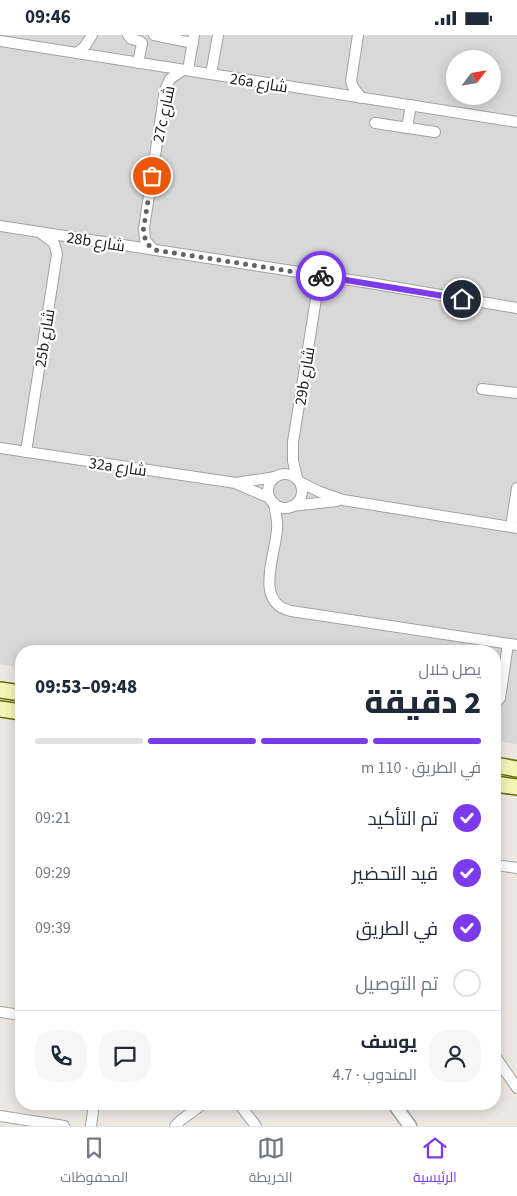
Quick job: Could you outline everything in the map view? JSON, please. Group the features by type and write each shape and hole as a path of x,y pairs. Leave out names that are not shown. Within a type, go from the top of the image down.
{"main road":[{"path":"0,690 15,692"},
{"path":"0,709 15,711"},
{"path":"501,766 517,769"},
{"path":"501,777 517,779"},
{"path":"501,785 517,787"}],"street":[{"path":"77,53 86,46 92,35"},
{"path":"128,35 131,39 142,43 138,63"},
{"path":"154,35 194,39 185,70"},
{"path":"211,74 218,35"},
{"path":"358,35 351,81 361,98"},
{"name":"26a شارع","path":"0,41 517,122"},
{"name":"27c شارع","path":"155,250 145,240 144,229 163,99 168,82 185,70"},
{"path":"407,128 411,105"},
{"path":"375,123 435,131"},
{"name":"28b شارع","path":"0,226 517,308"},
{"name":"25b شارع","path":"26,452 57,254 52,241 39,233"},
{"name":"29b شارع","path":"298,480 293,461 293,443 316,299 320,288 331,277"},
{"path":"482,389 517,393"},
{"name":"32a شارع","path":"0,448 236,483 272,500"},
{"path":"344,501 320,492 288,474 275,477 270,485 277,529 269,587 272,599 280,607 291,611 513,645 501,694"},
{"name":"32a شارع","path":"236,483 275,477"},
{"path":"291,506 301,496 302,487 298,480"},
{"path":"272,500 282,507 318,502 344,501 514,527 517,488"},
{"path":"501,866 517,869"},
{"path":"0,1012 15,1014"},
{"path":"501,1065 517,1088"},
{"path":"91,1126 93,1110"},
{"path":"175,1126 181,1119 194,1110"},
{"path":"244,1110 256,1126"},
{"path":"398,1110 410,1126"},
{"path":"0,1116 64,1126"}],"shaded area":[{"path":"0,35 517,35 517,744 501,742 501,645 15,645 15,667 0,664"}],"way so far":[{"path":"152,176 143,232 147,244 155,250 321,276"}],"route":[{"path":"321,276 462,299"}]}
